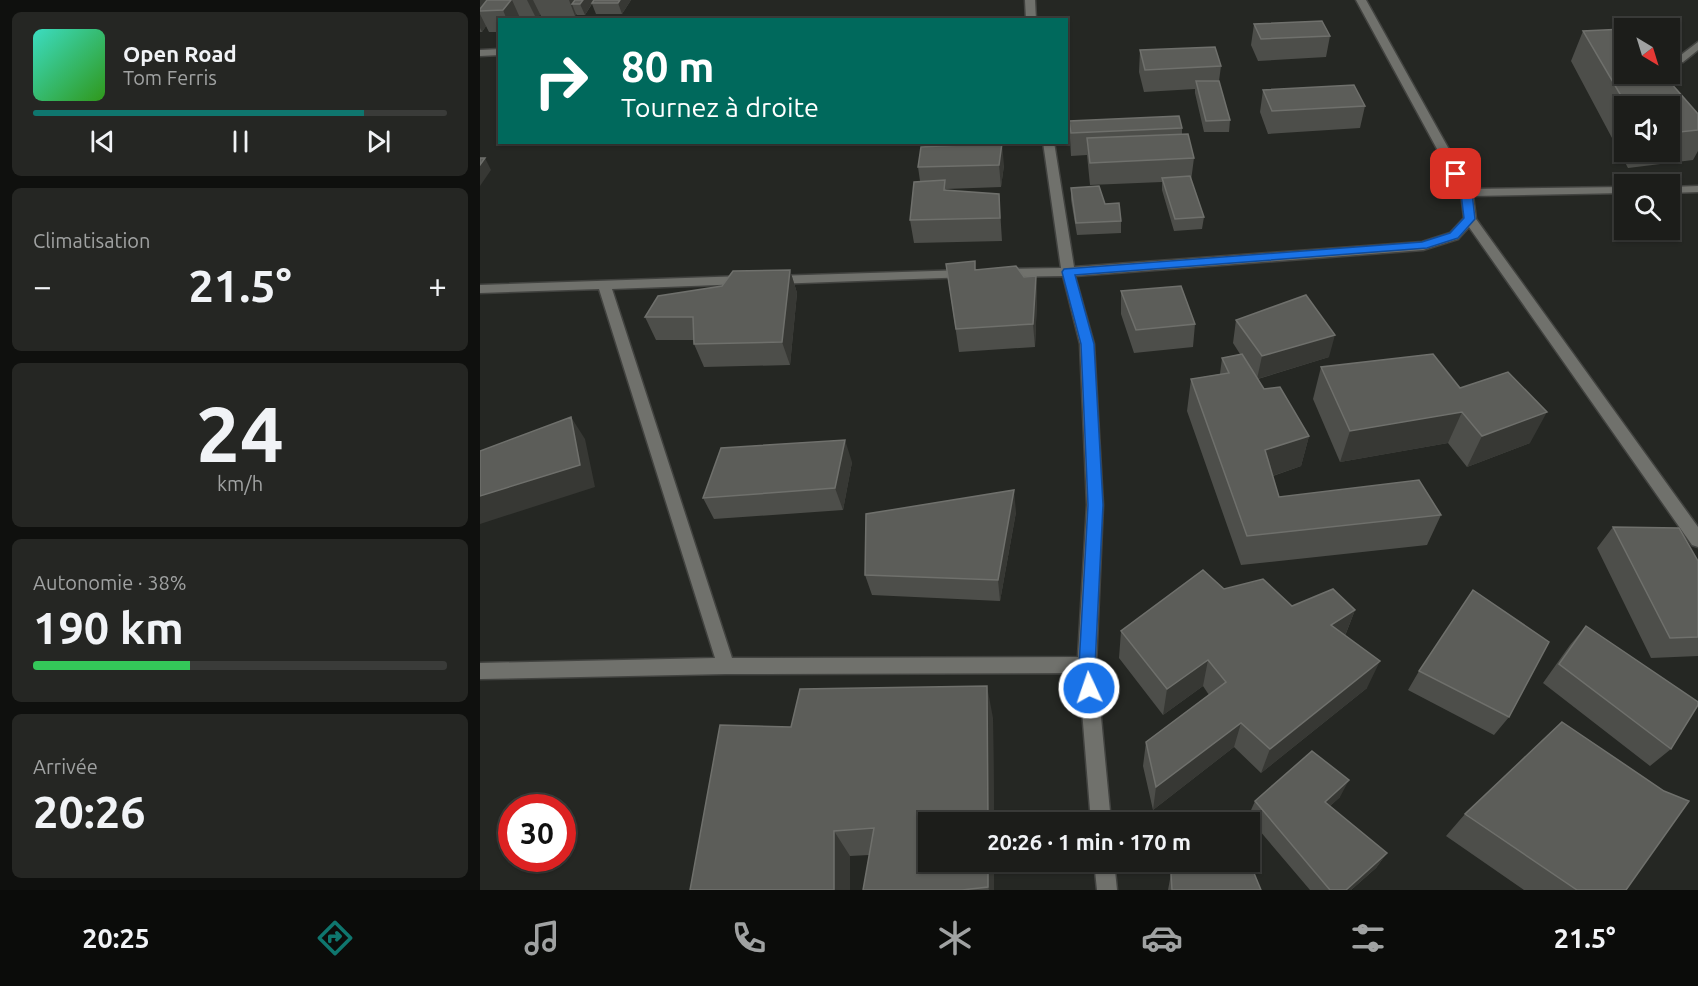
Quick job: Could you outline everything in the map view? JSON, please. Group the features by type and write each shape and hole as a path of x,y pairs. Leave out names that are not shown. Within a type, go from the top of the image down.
{"street":[{"path":"1030,0 1031,18"},
{"path":"1361,0 1467,193 1470,219 1698,540"},
{"path":"1680,60 1698,45"},
{"path":"480,53 498,52"},
{"path":"1048,144 1068,272 1087,344 1095,505 1087,666 1100,812"},
{"path":"1680,190 1698,189"},
{"path":"1467,193 1614,190"},
{"path":"480,289 1068,272 1423,246 1454,236 1470,219"},
{"path":"604,284 726,666"},
{"path":"480,671 726,666 1087,666"},
{"path":"1105,872 1107,890"}],"building":[{"path":"487,0 511,0 503,10 480,11"},
{"path":"575,0 583,0 580,4 572,4"},
{"path":"594,0 620,0 618,3 592,3"},
{"path":"1322,21 1330,36 1261,39 1254,24"},
{"path":"1614,29 1614,84 1583,31"},
{"path":"1215,47 1221,66 1145,70 1140,50"},
{"path":"1196,81 1219,81 1230,120 1206,121"},
{"path":"1614,84 1672,84 1698,114 1698,130 1680,132 1680,96 1621,96"},
{"path":"1354,85 1365,106 1272,111 1263,90"},
{"path":"1179,116 1182,128 1071,133 1069,121"},
{"path":"1188,134 1194,158 1090,163 1087,138"},
{"path":"1002,144 999,165 918,167 921,147"},
{"path":"1190,176 1204,217 1175,219 1162,178"},
{"path":"945,180 944,190 999,194 1000,218 910,220 914,182"},
{"path":"1099,186 1105,204 1119,203 1121,221 1076,223 1071,188"},
{"path":"975,261 975,270 1016,266 1024,277 1036,276 1033,324 956,329 946,264"},
{"path":"790,270 782,342 694,344 693,317 645,317 658,296 722,286 733,271"},
{"path":"1181,286 1195,324 1136,330 1121,291"},
{"path":"1306,295 1335,335 1262,356 1236,320"},
{"path":"1242,354 1264,389 1280,387 1309,436 1265,450 1279,497 1419,480 1441,515 1247,536 1191,379 1229,373 1222,358"},
{"path":"1433,354 1460,388 1508,372 1547,412 1482,436 1462,412 1350,431 1321,367"},
{"path":"571,417 580,465 480,496 480,451"},
{"path":"845,440 835,488 703,498 721,448"},
{"path":"1014,490 998,580 865,575 866,514"},
{"path":"1613,527 1679,528 1698,561 1698,637 1670,638"},
{"path":"1203,570 1224,589 1263,579 1292,606 1333,589 1355,610 1331,625 1380,661 1270,749 1241,723 1156,787 1146,742 1226,682 1208,660 1167,689 1121,631"},
{"path":"1473,590 1549,642 1509,717 1419,671"},
{"path":"1586,626 1698,702 1671,749 1559,664"},
{"path":"987,686 988,812 918,812 918,872 988,872 988,887 962,890 863,890 874,828 834,831 834,890 690,890 720,725 791,727 800,689"},
{"path":"1562,722 1664,791 1689,801 1626,890 1577,890 1465,814"},
{"path":"1312,751 1349,780 1325,802 1387,853 1346,890 1330,890 1255,801"},
{"path":"1175,872 1254,872 1261,890 1172,890 1171,874"}],"route":[{"path":"1089,688 1087,666 1095,505 1090,390 1087,344 1068,272 1423,246 1454,236 1470,219 1467,193 1456,174"}]}
